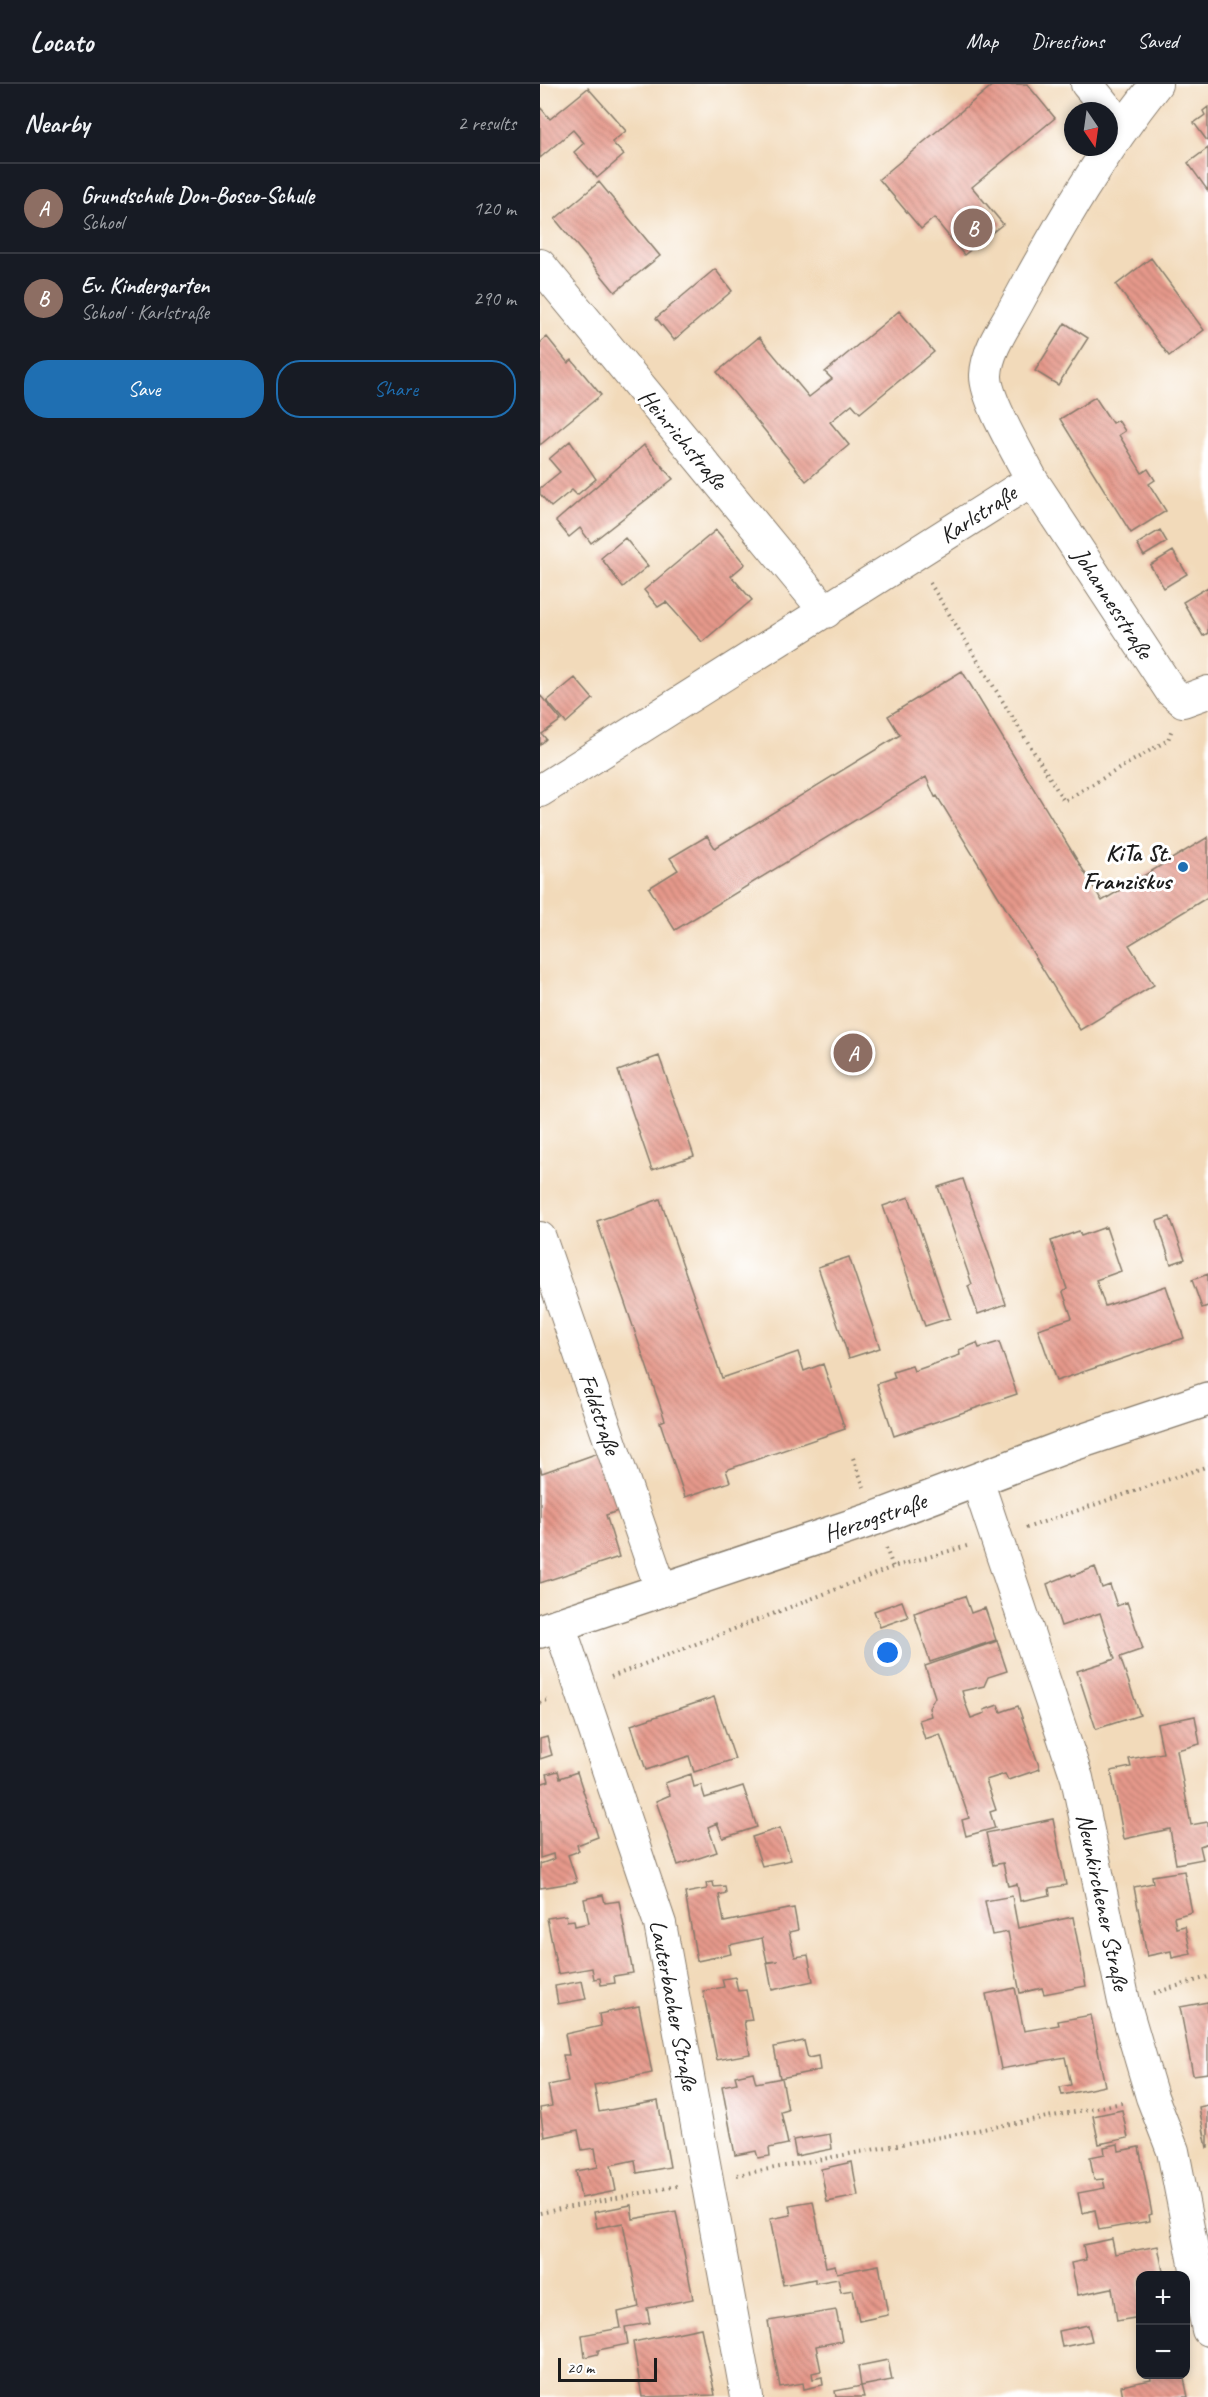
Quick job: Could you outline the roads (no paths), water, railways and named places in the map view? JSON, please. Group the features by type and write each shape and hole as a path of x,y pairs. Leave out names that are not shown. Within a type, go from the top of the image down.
{"street":[{"path":"1087,84 1102,102"},
{"name":"Karlstraße","path":"1118,112 1156,84"},
{"name":"Karlstraße","path":"540,791 1032,480 990,396 986,376 992,351 1061,223 1094,156"},
{"name":"Heinrichstraße","path":"540,265 826,612"},
{"name":"Johannesstraße","path":"1032,480 1171,692 1196,696"},
{"name":"Feldstraße","path":"540,1238 660,1589"},
{"name":"Herzogstraße","path":"550,1628 876,1518 1064,1447 1208,1398"},
{"name":"Neunkirchener Straße","path":"977,1480 1077,1778 1124,2002 1152,2097 1173,2151 1208,2330"},
{"name":"Lauterbacher Straße","path":"550,1628 581,1689 660,1924 747,2397"}],"place":[{"name":"Ev. Kindergarten","path":"973,228"},
{"name":"KiTa St. Franziskus","path":"1183,867"},
{"name":"Grundschule Don-Bosco-Schule","path":"853,1053"}]}
